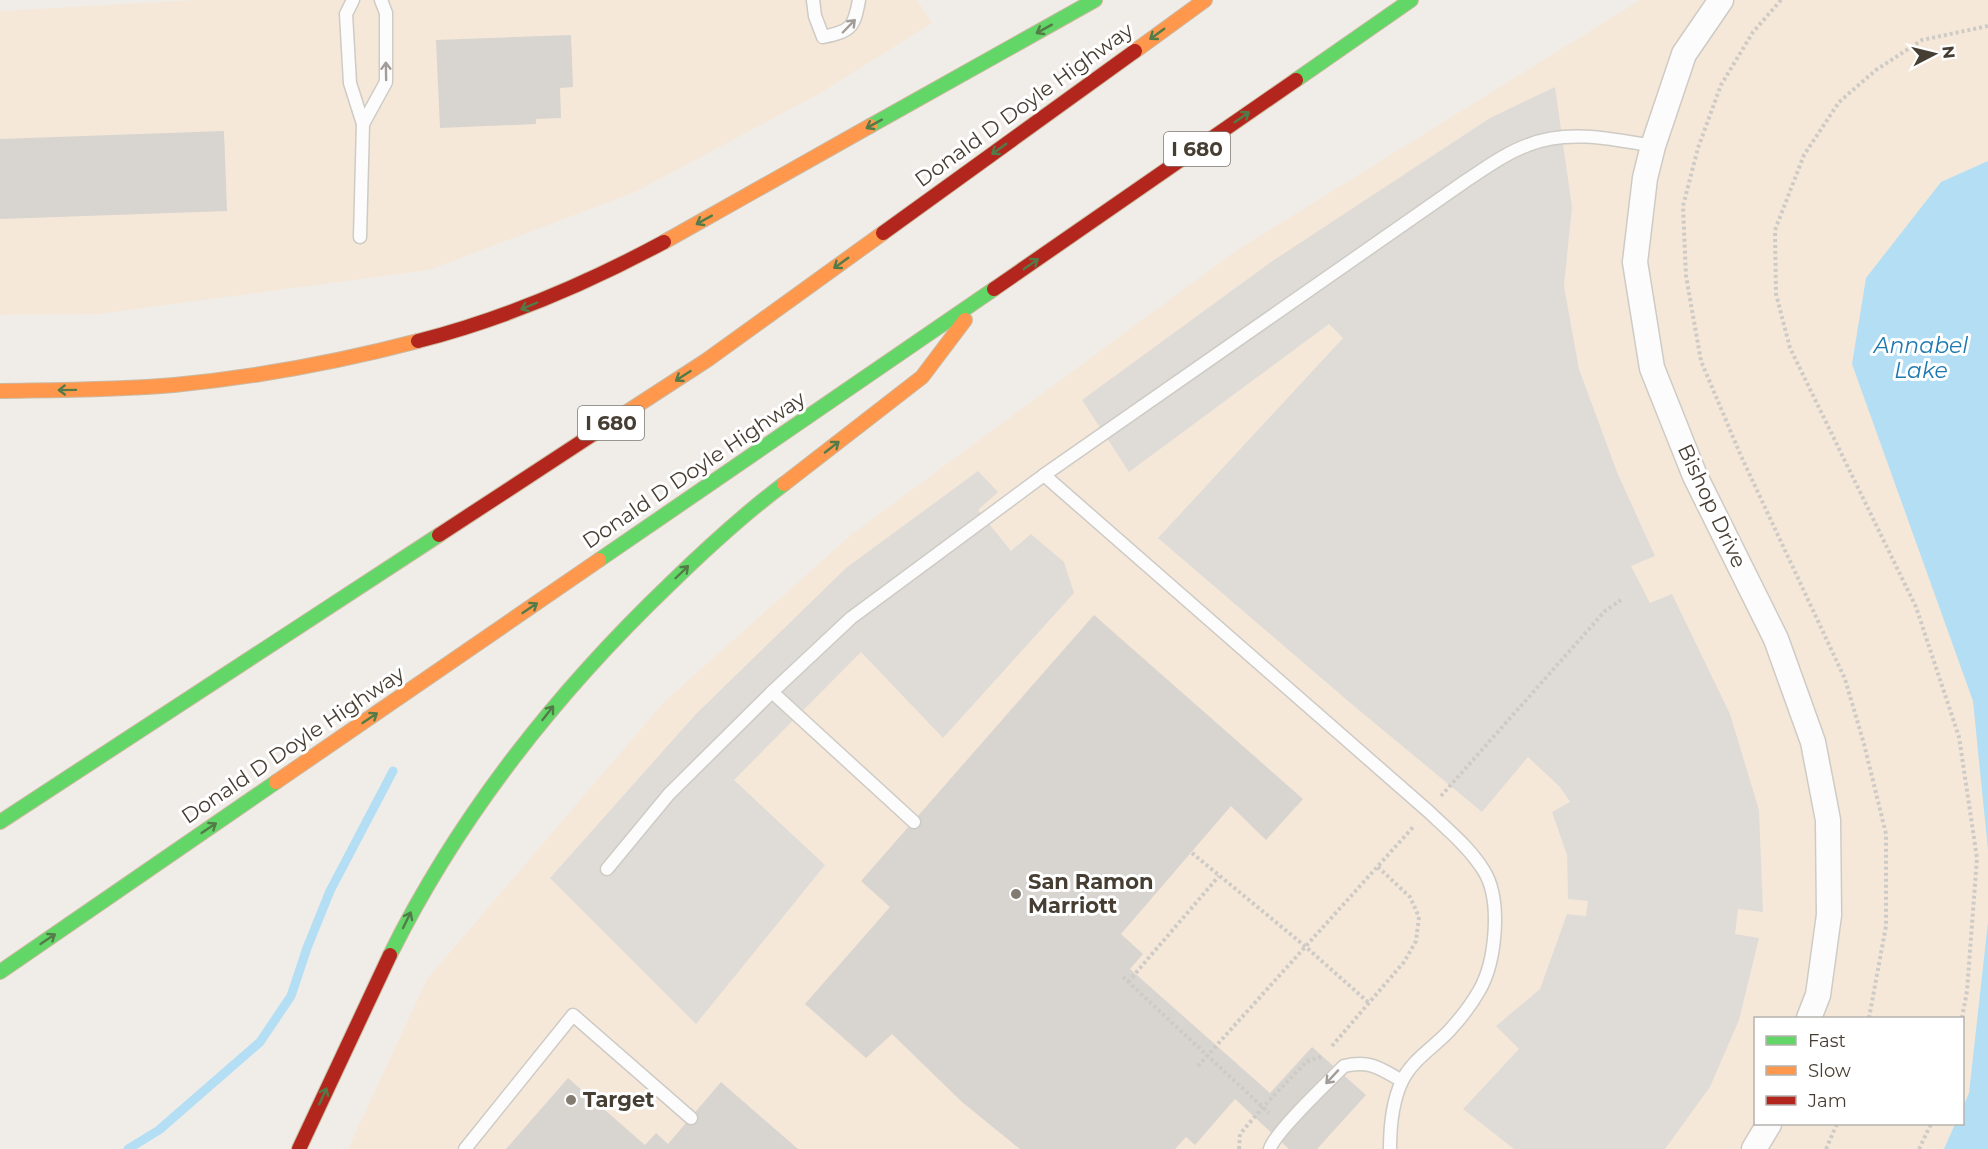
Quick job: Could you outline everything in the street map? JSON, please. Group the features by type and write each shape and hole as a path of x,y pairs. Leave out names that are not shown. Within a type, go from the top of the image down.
{"highway":[{"path":"0,391 126,388 212,381 372,353 447,333 519,310 596,278 671,238 1095,0"},
{"name":"Donald D Doyle Highway","path":"0,822 707,360 1205,0"},
{"name":"Donald D Doyle Highway","path":"0,972 1411,0"},
{"path":"299,1149 367,1001 413,909 461,832 506,768 568,689 628,624 701,554 778,488 922,377 982,297"}],"street":[{"name":"Bishop Drive","path":"1721,0 1684,54 1653,146 1645,178 1635,262 1652,368 1695,476 1776,639 1813,742 1828,820 1829,915 1818,995 1809,1017"},
{"path":"1754,1149 1768,1125"}],"lane":[{"path":"353,0 346,14 350,83 363,124 360,237"},
{"path":"363,124 387,82 386,12 381,0"},
{"path":"813,0 815,16 823,37 843,33 855,21 859,0"},
{"path":"607,869 669,794 771,692 851,618 1044,475 1493,163 1529,144 1556,138 1600,137 1653,146"},
{"path":"1044,475 1428,811 1467,849 1484,871 1491,887 1496,926 1490,962 1480,990 1447,1032 1418,1059 1402,1081 1392,1122 1390,1149"},
{"path":"771,692 914,822"},
{"path":"465,1149 573,1015 691,1118"},
{"path":"1270,1149 1271,1143 1285,1127 1344,1066 1357,1063 1373,1064 1402,1081"}],"path":[{"path":"1781,0 1753,32 1721,85 1698,148 1683,206 1686,276 1701,361 1741,456 1845,679 1864,744 1886,834 1886,926 1869,1017"},
{"path":"1962,1017 1967,992 1977,858 1959,737 1916,607 1790,348 1776,294 1775,230 1804,154 1839,102 1876,70 1922,40 1988,26"},
{"path":"1198,1066 1605,611 1621,600"},
{"path":"1192,853 1306,947 1369,1003"},
{"path":"1332,1047 1404,962 1416,941 1419,916 1410,897 1378,867"},
{"path":"1128,982 1219,876"},
{"path":"1123,977 1285,1127"},
{"path":"1239,1149 1240,1134 1263,1107 1307,1061 1324,1056"},
{"path":"1826,1149 1837,1125"},
{"path":"1919,1149 1931,1125"}],"shaded area":[{"path":"196,0 917,0 932,23 817,95 635,192 429,270 98,314 0,315 0,11"},
{"path":"1640,0 1988,0 1988,1149 348,1149 427,979 664,702 852,534 1234,252"},
{"path":"1555,87 1572,207 1564,286 1579,369 1617,472 1655,556 1631,566 1650,603 1672,594 1730,714 1759,810 1763,912 1738,909 1735,934 1759,938 1739,1020 1710,1087 1665,1149 1514,1149 1463,1109 1519,1049 1496,1026 1540,989 1567,914 1586,916 1588,901 1568,899 1567,855 1552,812 1570,802 1560,787 1528,757 1482,812 1158,538 1343,338 1329,324 1129,472 1082,400 1271,262 1490,118"},
{"path":"978,471 998,492 978,510 1011,551 1031,534 1064,562 1074,593 943,738 861,652 734,780 825,865 696,1024 550,878 695,715 846,568"}],"water":[{"name":"Annabel Lake","path":"1988,161 1988,850 1973,701 1852,364 1866,278 1941,182"},
{"path":"1988,922 1988,1149 1944,1149 1955,1125 1964,1125 1964,1105 1969,1093"}],"building":[{"path":"571,35 573,87 560,88 561,118 536,119 536,124 440,128 436,40"},
{"path":"224,131 227,211 0,219 0,139"},
{"name":"San Ramon Marriott","path":"1094,615 1303,799 1266,840 1231,806 1121,934 1143,954 1130,969 1270,1093 1312,1047 1366,1095 1317,1149 1289,1149 1235,1099 1195,1145 1186,1137 1175,1149 1020,1149 962,1102 892,1034 866,1058 805,1004 890,907 861,881"},
{"name":"Target","path":"568,1078 645,1145 656,1133 668,1144 721,1082 798,1149 506,1149"}],"waterway":[{"path":"128,1149 159,1130 260,1042 291,996 330,891 393,771"}],"traffic: fast":[{"path":"870,126 1095,0"},
{"path":"1296,80 1411,0"},
{"path":"599,560 994,289"},
{"path":"390,955 418,903 480,804 551,711 629,624 671,583 726,532 784,484"},
{"path":"0,822 439,535"},
{"path":"0,972 276,782"}],"traffic: slow":[{"path":"1135,51 1205,0"},
{"path":"664,242 870,126"},
{"path":"607,425 707,360 883,233"},
{"path":"784,484 922,377 965,320"},
{"path":"0,391 87,390 205,382 297,368 418,341"},
{"path":"276,782 599,560"}],"traffic: jam":[{"path":"883,233 1135,51"},
{"path":"994,289 1296,80"},
{"path":"418,341 482,322 544,299 664,242"},
{"path":"439,535 607,425"},
{"path":"299,1149 390,955"}],"place":[{"name":"San Ramon Marriott","path":"1016,894"},
{"name":"Target","path":"571,1100"}]}
